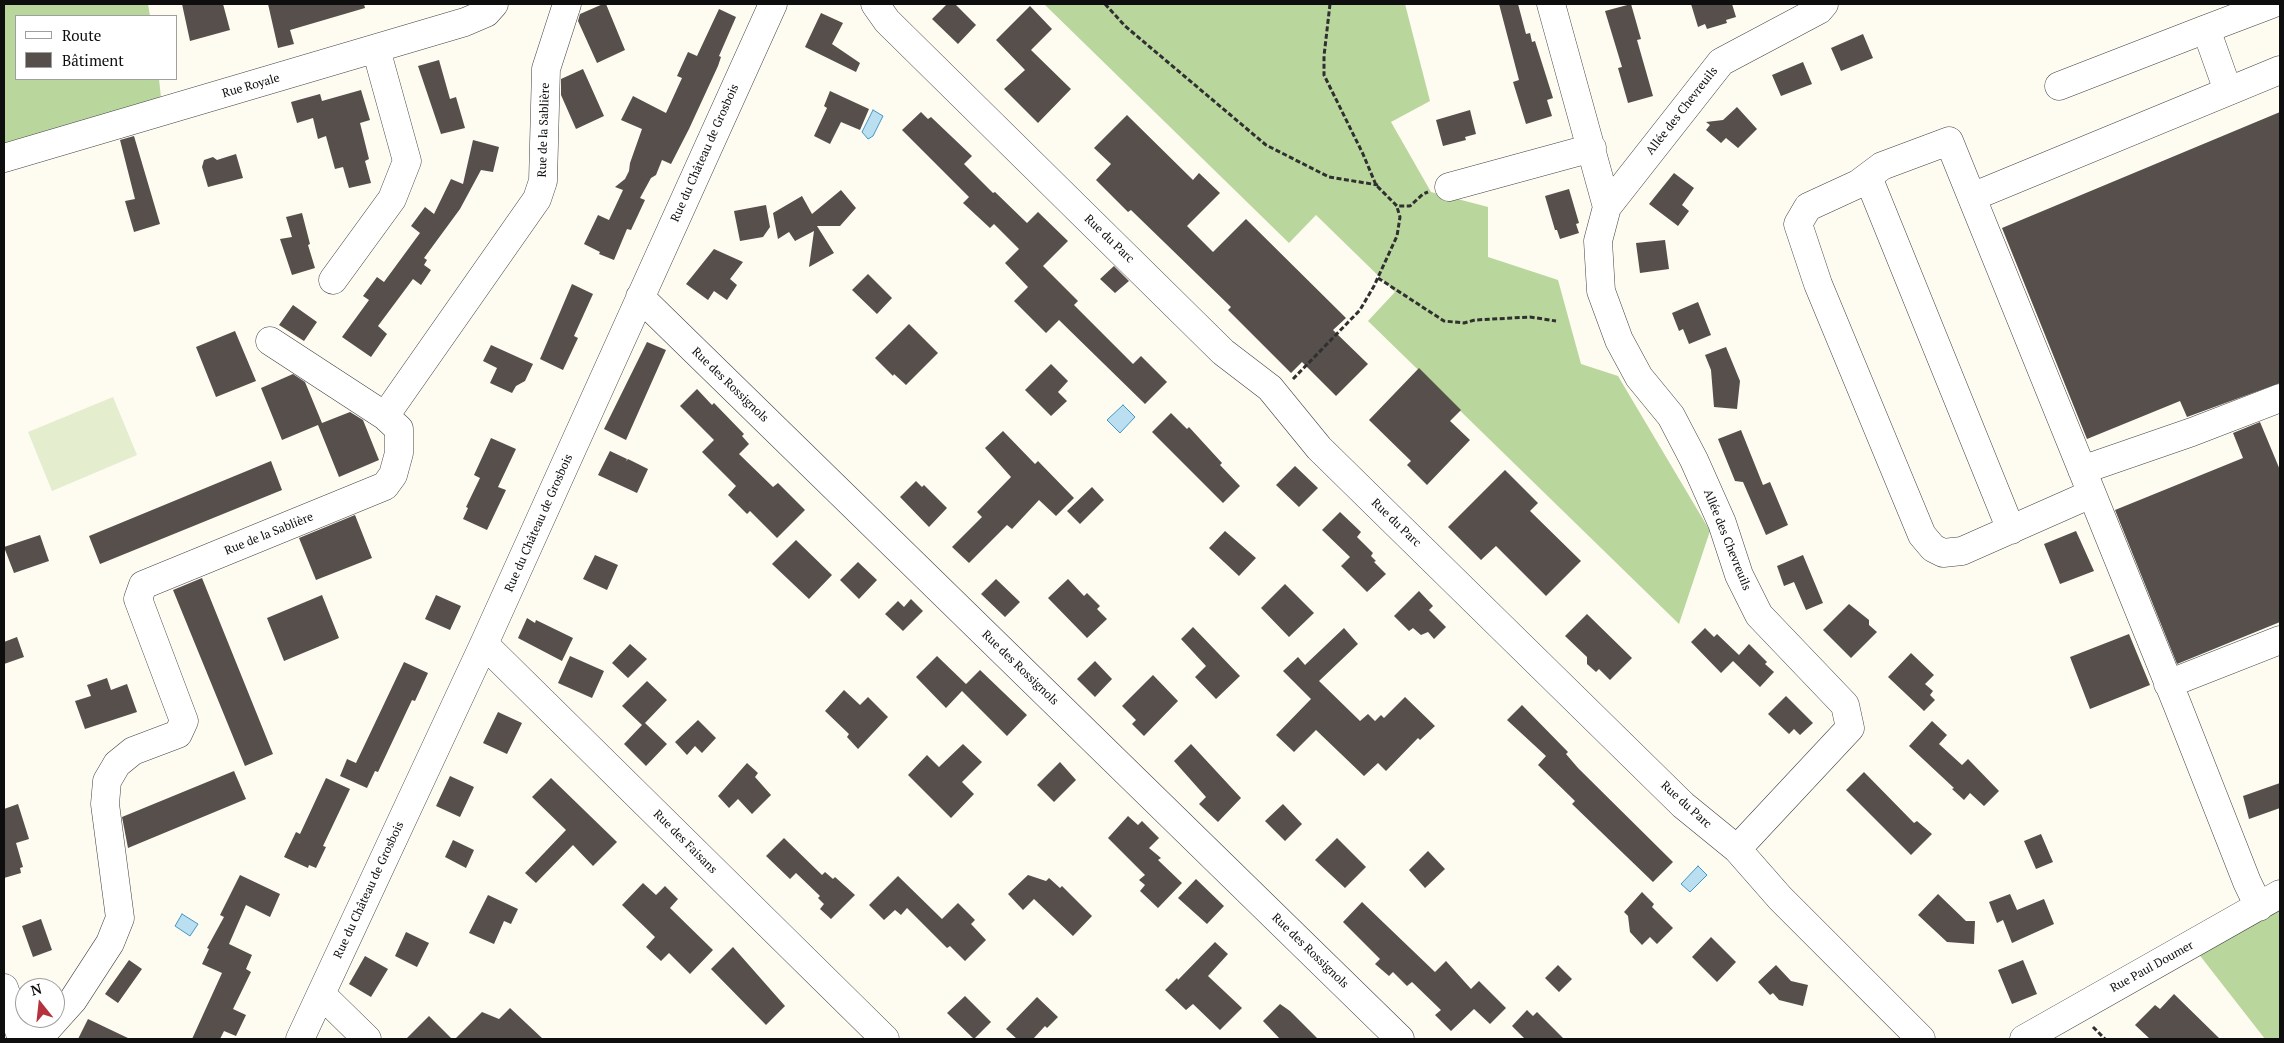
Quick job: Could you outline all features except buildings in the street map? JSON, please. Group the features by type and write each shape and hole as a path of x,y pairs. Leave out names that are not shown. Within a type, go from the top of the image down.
{"street":[{"name":"Rue Royale","path":"4,158 465,22 486,13 494,4"},
{"name":"Rue de la Sablière","path":"38,1039 73,1000 110,943 120,918 105,804 107,781 117,764 134,751 178,734 184,721 138,599 144,585 385,486 393,475 399,452 399,429 385,416 537,199 543,180 546,69 567,4"},
{"name":"Rue du Château de Grosbois","path":"300,1039 484,644 773,4"},
{"name":"Rue du Parc","path":"875,4 887,22 1223,352 1270,388 1319,448 1683,805 1737,849 1780,898 1922,1039"},
{"name":"Allée des Chevreuils","path":"1552,4 1607,207"},
{"name":"Allée des Chevreuils","path":"1737,849 1850,728 1845,705 1759,616 1739,575 1722,523 1694,460 1671,416 1639,377 1619,340 1601,291 1598,241 1607,207 1721,62 1819,10 1824,4"},
{"path":"2059,86 2272,4"},
{"path":"2206,29 2228,91"},
{"path":"332,280 392,199 407,161 376,49"},
{"path":"1972,197 2280,70"},
{"path":"2270,901 2247,882 2168,684 2086,482 1972,197 1949,142 1882,166 1858,184 1808,207 1798,224 1818,284 1922,535 1933,548 1943,554 1962,551 2011,530 2086,482 2192,432 2280,398"},
{"path":"1450,187 1592,148"},
{"path":"1868,177 2011,530"},
{"name":"Rue des Rossignols","path":"640,297 1400,1039"},
{"path":"270,341 385,416"},
{"path":"2168,684 2280,640"},
{"name":"Rue des Faisans","path":"484,644 886,1039"},
{"name":"Rue Paul Doumer","path":"2024,1039 2270,901"},
{"path":"4,988 22,1039"},
{"path":"321,994 367,1039"}],"path":[{"path":"1105,4 1125,26 1266,145 1329,177 1378,185"},
{"path":"1275,394 1281,390 1285,392 1286,386 1360,310 1378,278 1397,236 1400,217 1397,206 1376,185 1324,75 1324,56 1330,4"},
{"path":"1397,206 1410,206 1423,194 1449,184 1450,187"},
{"path":"1378,278 1444,321 1464,324 1475,320 1530,317 1556,321"},
{"path":"2087,1022 2105,1039"}],"green space":[{"path":"4,4 148,4 150,15 15,15 15,80 159,80 162,107 4,150"},
{"path":"1044,4 1405,4 1430,101 1391,122 1431,192 1488,207 1488,257 1558,280 1581,364 1618,376 1710,531 1679,624 1368,321 1395,292 1316,215 1289,243"},
{"path":"113,397 137,455 52,491 28,432"},
{"path":"2280,888 2280,1039 2265,1039 2187,939"}],"water":[{"path":"873,110 883,116 873,136 868,139 862,132"},
{"path":"1123,405 1135,417 1120,433 1107,420"},
{"path":"1698,866 1707,875 1690,892 1681,884"},
{"path":"182,914 198,924 190,936 175,926"}]}
